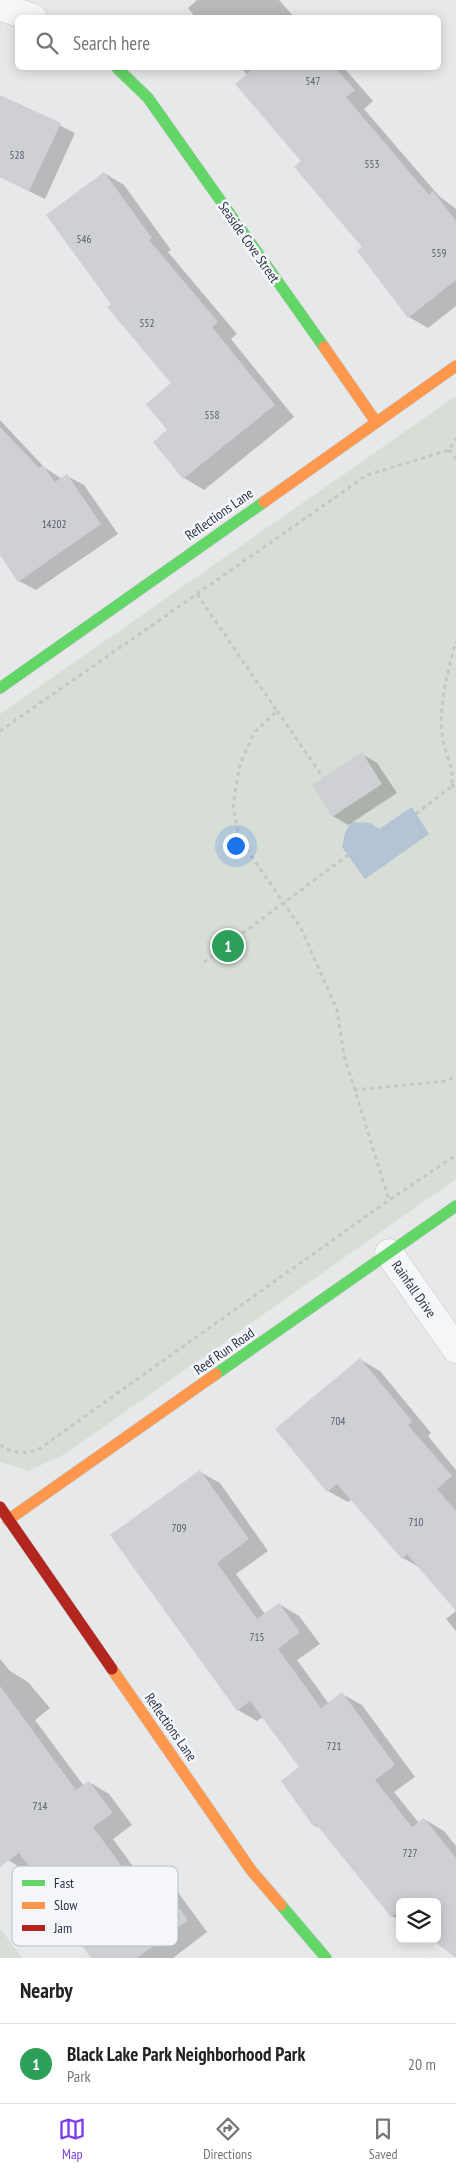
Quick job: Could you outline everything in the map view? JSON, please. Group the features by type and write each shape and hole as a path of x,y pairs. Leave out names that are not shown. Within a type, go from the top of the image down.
{"street":[{"path":"0,6 26,15"},
{"name":"Seaside Cove Street","path":"118,70 148,98 376,422"},
{"name":"Reflections Lane","path":"0,688 456,366"},
{"name":"Reef Run Road","path":"8,1520 456,1206"},
{"name":"Rainfall Drive","path":"389,1253 456,1349"},
{"name":"Reflections Lane","path":"0,1507 251,1870 326,1958"}],"path":[{"path":"0,731 367,475 449,450 456,439"},
{"path":"449,450 456,459"},
{"path":"197,594 323,777"},
{"path":"416,814 452,786 455,771 442,733 445,680 456,641"},
{"path":"277,711 254,733 240,764 233,805 239,838 301,928 336,1010 344,1055 389,1200"},
{"path":"452,786 456,790"},
{"path":"204,962 348,855"},
{"path":"354,1090 447,1080 456,1076"},
{"path":"0,1445 8,1451 31,1453 39,1449 389,1200 456,1155"}],"shaded area":[{"path":"456,396 456,1179 65,1454 28,1471 0,1462 0,714"},
{"path":"0,1928 22,1958 0,1958"}],"water":[{"path":"412,807 429,834 365,879 342,847 345,833 351,822 370,823 379,829"}],"building":[{"path":"252,70 337,70 355,90 346,97 429,195 433,191 456,221 456,280 408,318 357,251 362,247 294,167 301,161 235,84"},
{"path":"0,95 61,123 29,191 0,177"},
{"path":"104,172 152,238 149,240 218,322 212,327 275,405 183,479 153,442 167,430 146,404 171,383 107,307 111,304 46,215"},
{"path":"0,427 39,468 43,465 55,482 67,474 101,524 18,582 0,555"},
{"path":"362,752 382,784 332,817 312,785"},
{"path":"360,1358 412,1421 408,1425 452,1476 437,1489 456,1511 456,1611 407,1554 402,1559 337,1484 327,1492 275,1429"},
{"path":"200,1470 249,1539 217,1563 257,1619 279,1603 300,1632 278,1649 321,1708 342,1692 395,1765 375,1780 412,1827 424,1818 456,1858 456,1958 436,1943 441,1943 441,1898 396,1898 396,1913 391,1917 316,1824 313,1826 281,1781 299,1767 250,1701 237,1711 110,1535"},
{"path":"0,1686 76,1790 89,1781 113,1813 93,1827 122,1866 29,1866 19,1853 0,1867"},
{"path":"178,1906 188,1920 178,1927"},
{"path":"82,1946 153,1946 137,1958 91,1958"}],"traffic: fast":[{"path":"119,70 148,98 324,347"},
{"path":"0,688 264,502"},
{"path":"216,1374 456,1206"},
{"path":"281,1905 326,1958"}],"traffic: slow":[{"path":"324,347 376,422"},
{"path":"264,502 456,366"},
{"path":"8,1520 216,1374"},
{"path":"112,1669 251,1870 281,1905"}],"traffic: jam":[{"path":"0,1507 112,1669"}],"place":[{"name":"Black Lake Park Neighborhood Park","path":"228,946"}]}
